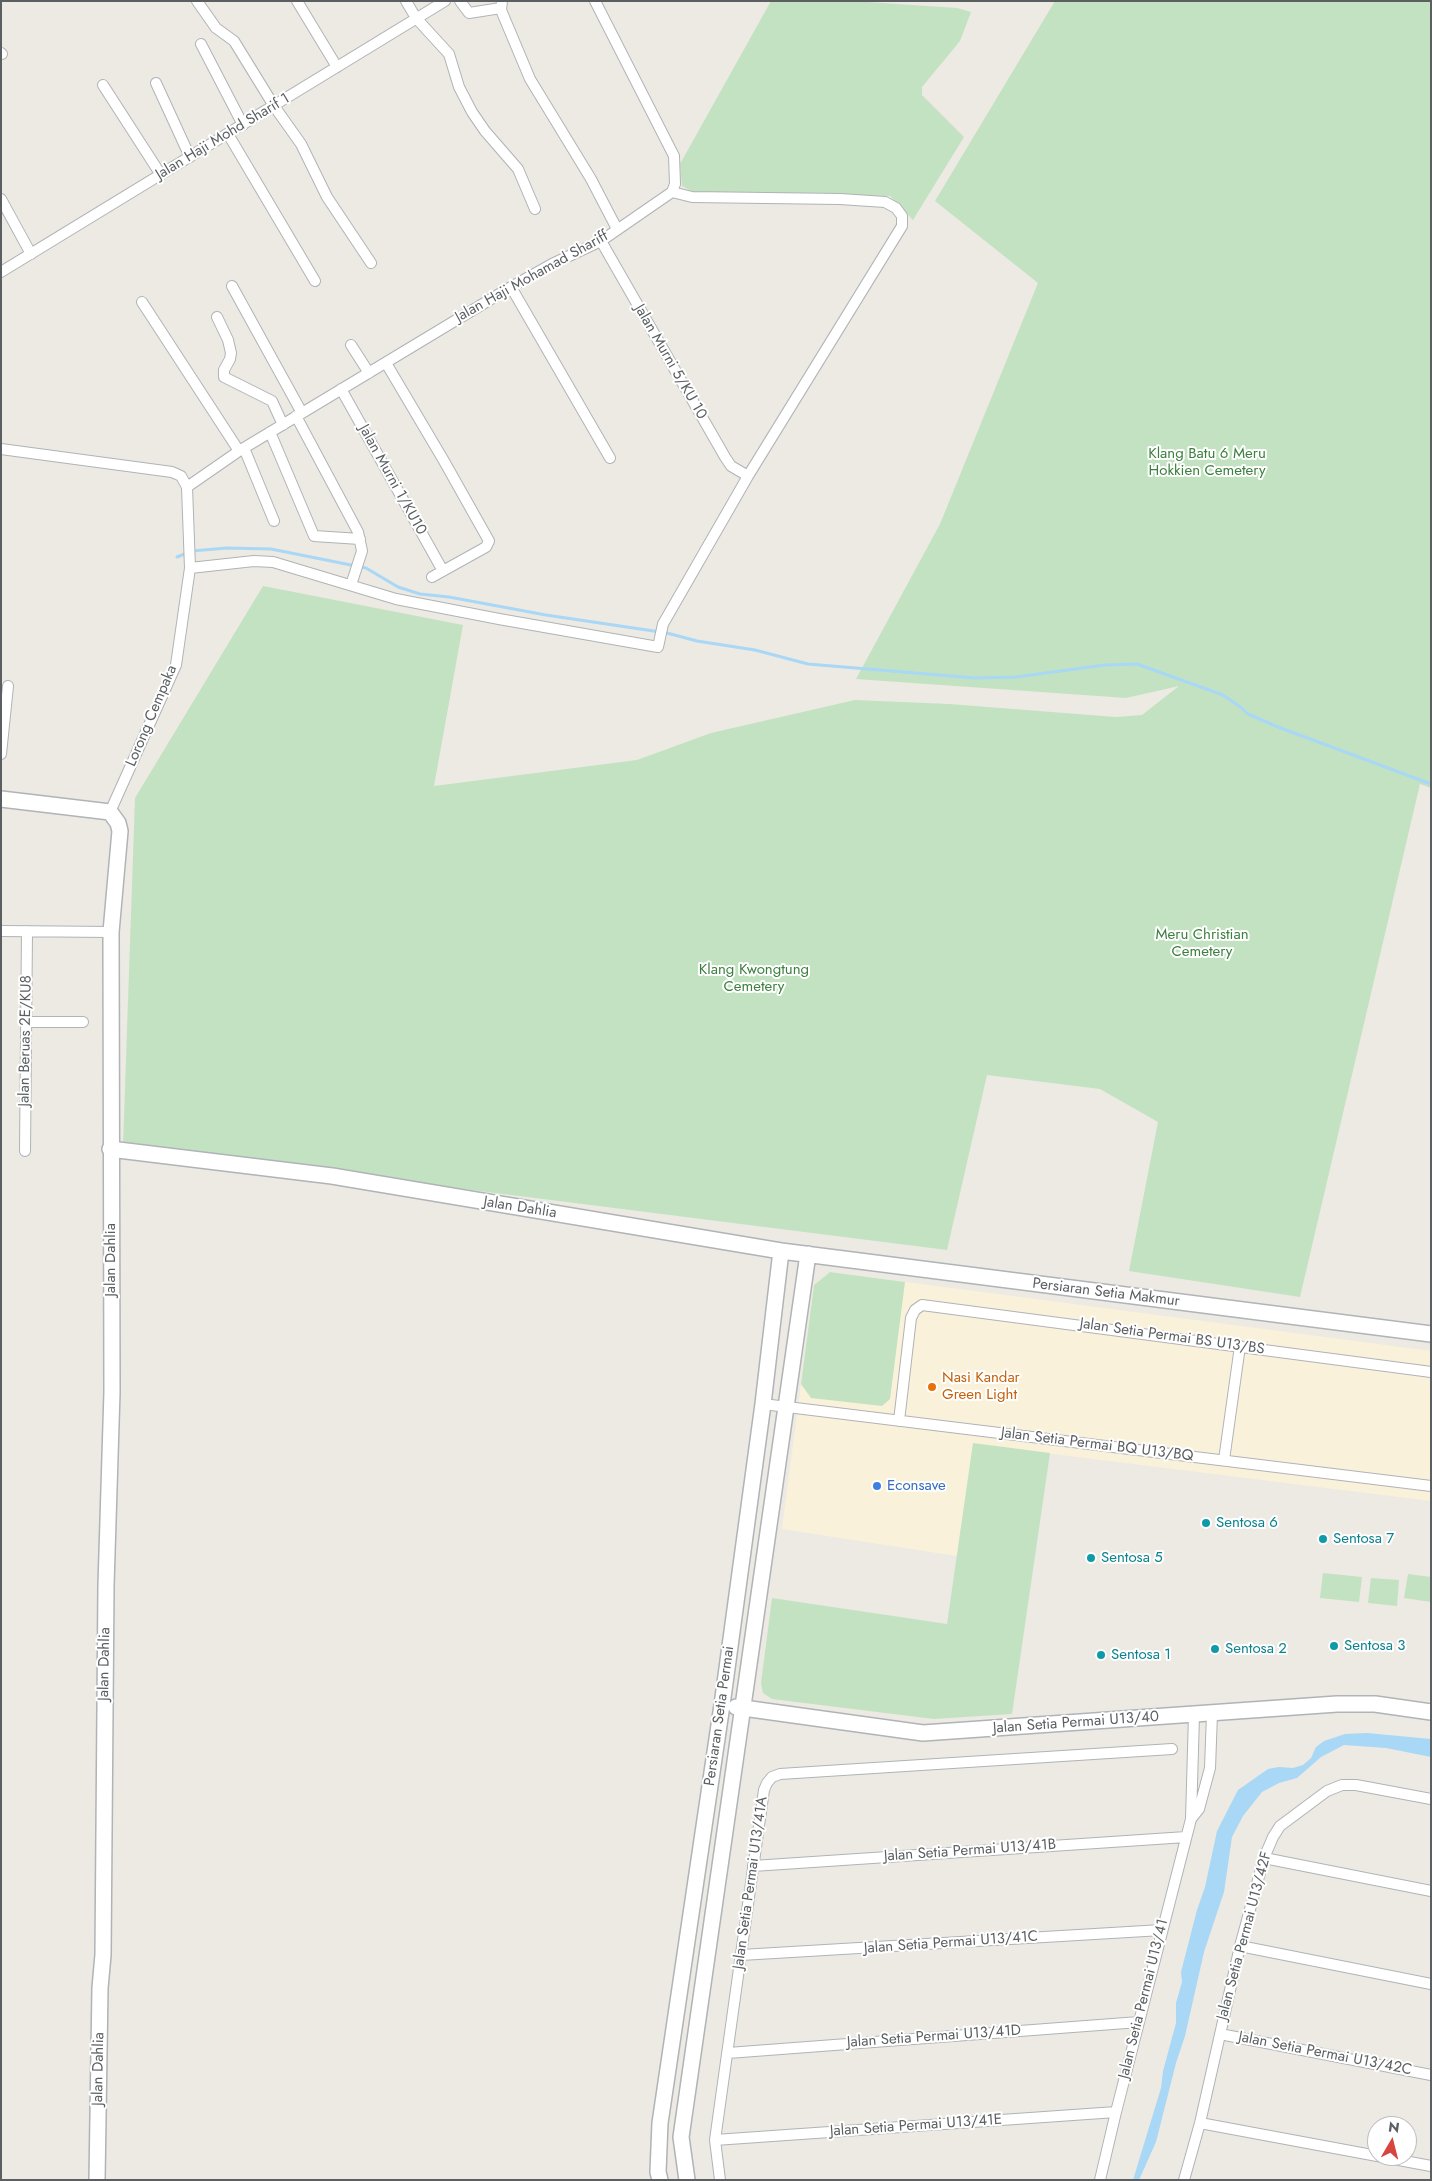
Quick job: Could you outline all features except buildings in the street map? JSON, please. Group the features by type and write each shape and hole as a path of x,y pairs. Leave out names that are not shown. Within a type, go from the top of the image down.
{"street":[{"path":"196,1 216,28 234,42 274,106 301,144 327,197 370,263"},
{"path":"297,1 337,67"},
{"path":"406,1 416,18 449,54 459,87 472,112 485,131 518,169 535,209"},
{"name":"Jalan Haji Mohd Sharif 1","path":"1,272 445,1"},
{"path":"460,1 469,13 501,4 530,79 591,179 617,229"},
{"path":"190,558 273,562 396,598 658,647 663,624 748,476 896,237 902,226 902,216 896,208 885,202 692,197 672,192 675,184 674,156 595,1"},
{"path":"201,44 243,125"},
{"path":"156,82 190,157"},
{"path":"103,85 161,175"},
{"path":"228,134 315,281"},
{"name":"Jalan Haji Mohamad Shariff","path":"187,487 241,449 511,287 552,264 601,241 672,192"},
{"path":"1,199 31,254"},
{"name":"Jalan Murni 5/KU 10","path":"601,241 725,457 731,466 748,476"},
{"path":"232,286 357,529 362,551 351,585"},
{"path":"511,287 610,458"},
{"path":"142,302 241,449 274,521"},
{"path":"217,317 228,340 231,352 230,359 224,370 224,377 272,401 282,425"},
{"path":"351,345 369,373"},
{"path":"386,362 489,541 486,547 432,577"},
{"name":"Jalan Murni 1/KU10","path":"341,389 443,571"},
{"path":"270,432 314,536 360,539"},
{"path":"1,448 172,472 181,476 187,487"},
{"name":"Lorong Cempaka","path":"110,812 176,665 190,558 187,487"},
{"path":"1,754 8,686"},
{"path":"1,799 110,812"},
{"name":"Jalan Dahlia","path":"97,2180 100,1988 103,1948 106,1586 112,1392 110,932 120,831 118,822 110,812"},
{"path":"1,931 110,932"},
{"name":"Jalan Beruas 2E/KU8","path":"24,1151 28,931"},
{"path":"27,1022 83,1022"},
{"name":"Jalan Dahlia","path":"110,1149 332,1176 781,1251"},
{"name":"Persiaran Setia Makmur","path":"781,1251 1431,1334"},
{"name":"Persiaran Setia Permai","path":"660,2180 658,2172 660,2123 722,1705 763,1404 781,1251"},
{"name":"Persiaran Setia Permai","path":"687,2180 681,2137 808,1254"},
{"name":"Jalan Setia Permai BS U13/BS","path":"899,1421 911,1318 915,1310 922,1305 1431,1372"},
{"path":"1224,1460 1240,1346"},
{"name":"Jalan Setia Permai BQ U13/BQ","path":"763,1404 1431,1486"},
{"name":"Jalan Setia Permai U13/40","path":"722,1705 923,1733 1337,1704 1375,1704 1431,1712"},
{"name":"Jalan Setia Permai U13/41","path":"1191,1819 1199,1809 1210,1768 1212,1714"},
{"name":"Jalan Setia Permai U13/41","path":"1100,2180 1191,1819 1194,1715"},
{"name":"Jalan Setia Permai U13/41A","path":"720,2180 716,2140 766,1783 780,1774 1172,1749"},
{"name":"Jalan Setia Permai U13/42F","path":"1184,2180 1200,2123 1240,1946 1264,1858 1280,1826 1327,1791 1342,1785 1356,1785 1431,1799"},
{"name":"Jalan Setia Permai U13/41B","path":"753,1866 1186,1837"},
{"path":"1264,1858 1431,1891"},
{"name":"Jalan Setia Permai U13/41C","path":"741,1955 1162,1930"},
{"path":"1240,1946 1431,1984"},
{"name":"Jalan Setia Permai U13/41D","path":"728,2052 1139,2022"},
{"name":"Jalan Setia Permai U13/42C","path":"1220,2034 1431,2075"},
{"name":"Jalan Setia Permai U13/41E","path":"716,2140 1116,2112"},
{"path":"1200,2123 1431,2166"}],"shaded area":[{"path":"830,1272 1431,1351 1431,1501 973,1444 957,1556 782,1529 814,1285"}],"green space":[{"path":"771,1 852,1 957,8 971,12 960,41 922,87 922,95 964,137 913,220 890,196 693,192 682,186 680,164"},
{"path":"1055,1 1431,1 1431,788 1420,784 1300,1297 1129,1271 1158,1122 1100,1089 987,1075 947,1250 123,1146 135,798 263,586 463,625 434,786 637,760 711,733 855,700 949,704 1116,717 1142,715 1179,686 1126,698 856,679 940,524 1038,283 935,201"},
{"path":"830,1272 905,1282 890,1399 882,1406 811,1398 801,1384 814,1285"},
{"path":"973,1443 1050,1453 1012,1714 934,1719 772,1699 763,1693 761,1683 772,1598 947,1624"},
{"path":"1323,1573 1362,1577 1359,1602 1320,1598"},
{"path":"1408,1574 1431,1577 1431,1602 1404,1598"},
{"path":"1371,1578 1399,1580 1397,1606 1368,1603"}],"water":[{"path":"1367,1733 1431,1739 1431,1757 1386,1748 1344,1745 1321,1757 1297,1778 1279,1783 1262,1792 1243,1816 1232,1837 1224,1892 1204,1952 1185,2036 1176,2063 1156,2142 1139,2180 1133,2180 1161,2088 1163,2071 1176,2023 1176,2003 1182,1982 1181,1972 1205,1887 1217,1831 1238,1790 1268,1769 1279,1767 1293,1768 1303,1765 1311,1758 1316,1747 1324,1741 1345,1734"}],"waterway":[{"path":"177,557 192,551 227,548 271,549 366,568 398,587 420,594 449,597 546,615 667,633 697,641 755,650 808,664 975,678 1016,677 1105,665 1137,664 1223,695 1248,714 1278,727 1431,784"}],"place":[{"name":"Nasi Kandar Green Light","path":"932,1387"},
{"name":"Econsave","path":"877,1486"},
{"name":"Sentosa 6","path":"1206,1523"},
{"name":"Sentosa 7","path":"1323,1539"},
{"name":"Sentosa 5","path":"1091,1558"},
{"name":"Sentosa 3","path":"1334,1646"},
{"name":"Sentosa 2","path":"1215,1649"},
{"name":"Sentosa 1","path":"1101,1655"}],"park label":[{"name":"Klang Batu 6 Meru Hokkien Cemetery","path":"1207,462"},
{"name":"Meru Christian Cemetery","path":"1202,944"},
{"name":"Klang Kwongtung Cemetery","path":"754,978"}]}
